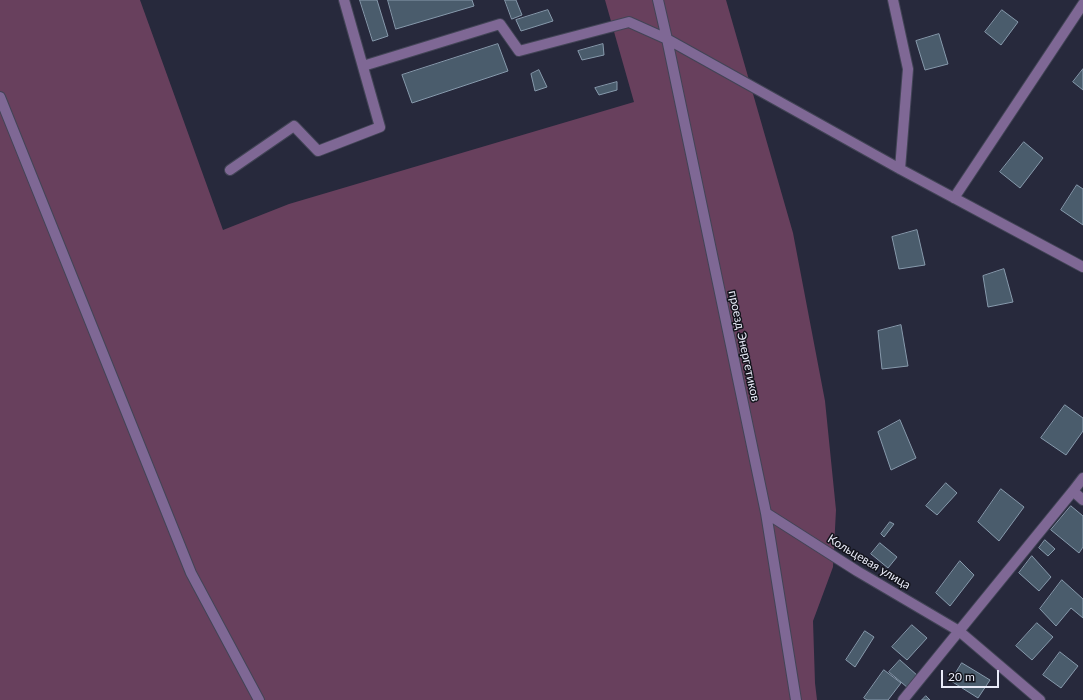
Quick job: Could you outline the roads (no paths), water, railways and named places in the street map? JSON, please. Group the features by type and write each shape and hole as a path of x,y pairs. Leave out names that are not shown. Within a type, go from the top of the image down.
{"street":[{"path":"230,170 294,126 318,151 380,127 344,0"},
{"name":"проезд Энергетиков","path":"658,0 766,513 796,700"},
{"path":"893,0 908,69 900,169"},
{"path":"954,198 1083,4"},
{"path":"363,66 500,24 519,51 629,22 667,40 900,169 1083,267"},
{"path":"0,97 191,573 259,700"},
{"path":"902,700 1083,478"},
{"path":"1073,491 1083,500"},
{"name":"Кольцевая улица","path":"766,513 857,571 959,631 1040,700"}]}
